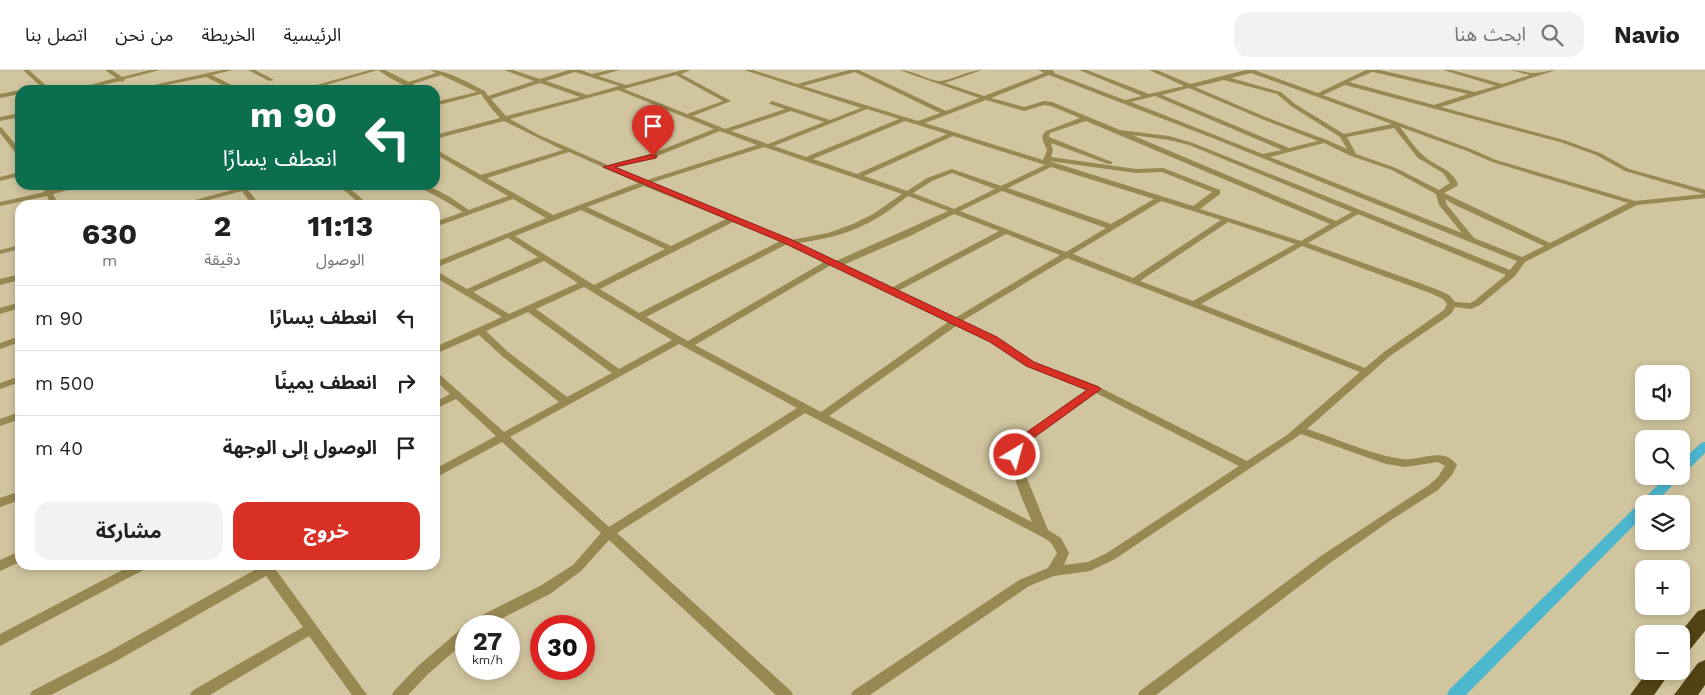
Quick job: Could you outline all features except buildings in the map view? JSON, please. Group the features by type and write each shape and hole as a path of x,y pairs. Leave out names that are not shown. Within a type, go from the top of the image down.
{"highway":[{"path":"1690,635 1705,617"},
{"path":"1685,695 1705,669"},
{"path":"1642,695 1654,680"}],"street":[{"path":"26,70 43,85"},
{"path":"108,70 129,85"},
{"path":"96,85 157,70"},
{"path":"199,70 228,85"},
{"path":"159,85 230,70"},
{"path":"251,70 271,80"},
{"path":"320,85 376,70"},
{"path":"380,70 407,84 440,71 484,92 486,98 505,119 537,136 644,183 789,242 994,340 1030,364 1095,389 1248,466"},
{"path":"507,70 587,97"},
{"path":"486,98 575,70 722,130 956,211 1368,372"},
{"path":"592,76 616,70"},
{"path":"747,70 1047,162 1302,244 1433,291 1446,297 1452,304 1471,306 1477,303 1512,274 1522,260 1635,203 1705,194"},
{"path":"760,74 775,70"},
{"path":"797,86 855,70 945,113"},
{"path":"902,70 1024,109 1044,103 1052,104 1170,152 1337,224"},
{"path":"962,70 977,71"},
{"path":"1041,70 1264,156 1522,260"},
{"path":"920,123 1058,70"},
{"path":"1082,70 1289,150"},
{"path":"1152,70 1325,141 1353,155 1394,169 1551,246"},
{"path":"1318,95 1372,70 1475,94"},
{"path":"1446,70 1502,86"},
{"path":"1513,70 1537,75"},
{"path":"1433,107 1553,70"},
{"path":"440,136 623,88 680,71 728,100 687,116"},
{"path":"940,83 977,71"},
{"path":"1125,102 1250,71 1469,150 1494,161 1635,203"},
{"path":"1226,78 1279,93 1288,102 1343,136 1353,155"},
{"path":"1345,82 1562,141 1598,154 1627,170 1705,194"},
{"path":"440,103 484,92"},
{"path":"0,96 15,93"},
{"path":"440,98 448,101"},
{"path":"772,103 831,122"},
{"path":"607,167 653,156 722,130 791,108"},
{"path":"440,263 644,183 767,145 868,108"},
{"path":"0,119 15,116"},
{"path":"1047,162 1050,150 1045,135 1051,130 1087,118"},
{"path":"807,159 905,119"},
{"path":"1343,136 1397,125"},
{"path":"1397,125 1421,157 1446,171 1454,182 1454,184 1439,192"},
{"path":"0,128 15,148"},
{"path":"1122,132 1169,138 1191,144 1512,274"},
{"path":"858,176 953,134"},
{"path":"1045,138 1127,170"},
{"path":"1264,156 1325,141"},
{"path":"1170,152 1191,144"},
{"path":"481,177 569,150"},
{"path":"440,154 552,218"},
{"path":"440,471 619,373 684,343 832,263 956,211 1047,162 1127,170 1165,170 1217,192 1217,194 1193,210"},
{"path":"639,317 789,242 844,231 867,221 907,193 952,171 1112,228"},
{"path":"0,180 15,176"},
{"path":"48,190 53,200"},
{"path":"18,200 62,190"},
{"path":"201,200 240,190"},
{"path":"348,190 359,200"},
{"path":"429,190 448,199 469,213"},
{"path":"1439,192 1443,205 1471,240"},
{"path":"440,223 514,196"},
{"path":"823,416 956,321 1159,199"},
{"path":"0,204 15,201"},
{"path":"581,207 671,249"},
{"path":"1194,304 1357,212"},
{"path":"440,349 530,309 589,286 732,219"},
{"path":"1134,281 1227,220"},
{"path":"892,291 1006,231"},
{"path":"508,235 684,343 1043,532 1057,541 1063,553 1052,571"},
{"path":"0,252 15,248"},
{"path":"466,292 544,258"},
{"path":"440,276 509,318"},
{"path":"0,282 15,278"},
{"path":"858,695 1006,594 1039,575 1052,571 1080,569 1102,561 1248,466 1300,430 1387,354 1448,312 1452,304"},
{"path":"0,312 15,307"},
{"path":"530,309 619,373"},
{"path":"480,331 505,354 566,402"},
{"path":"0,346 15,341"},
{"path":"440,380 786,695"},
{"path":"0,386 15,381"},
{"path":"1043,532 1025,490 1015,455 1016,447 1095,389"},
{"path":"440,403 456,395"},
{"path":"495,615 545,590 577,568 608,533 805,408"},
{"path":"0,423 15,418"},
{"path":"1145,695 1353,539 1433,487 1448,473 1451,465 1438,458 1405,463 1386,460 1300,430"},
{"path":"0,503 15,496"},
{"path":"0,566 15,558"},
{"path":"0,640 133,570"},
{"path":"37,695 113,656 262,570"},
{"path":"272,570 360,695"},
{"path":"197,695 312,628"},
{"path":"399,695 423,670 455,642"}],"waterway":[{"path":"1690,461 1705,446"},
{"path":"1656,495 1666,485"},
{"path":"1455,695 1635,516"}],"route":[{"path":"653,156 607,167 787,241 994,340 1030,364 1095,389 1021,442 1016,447 1015,455"}]}
